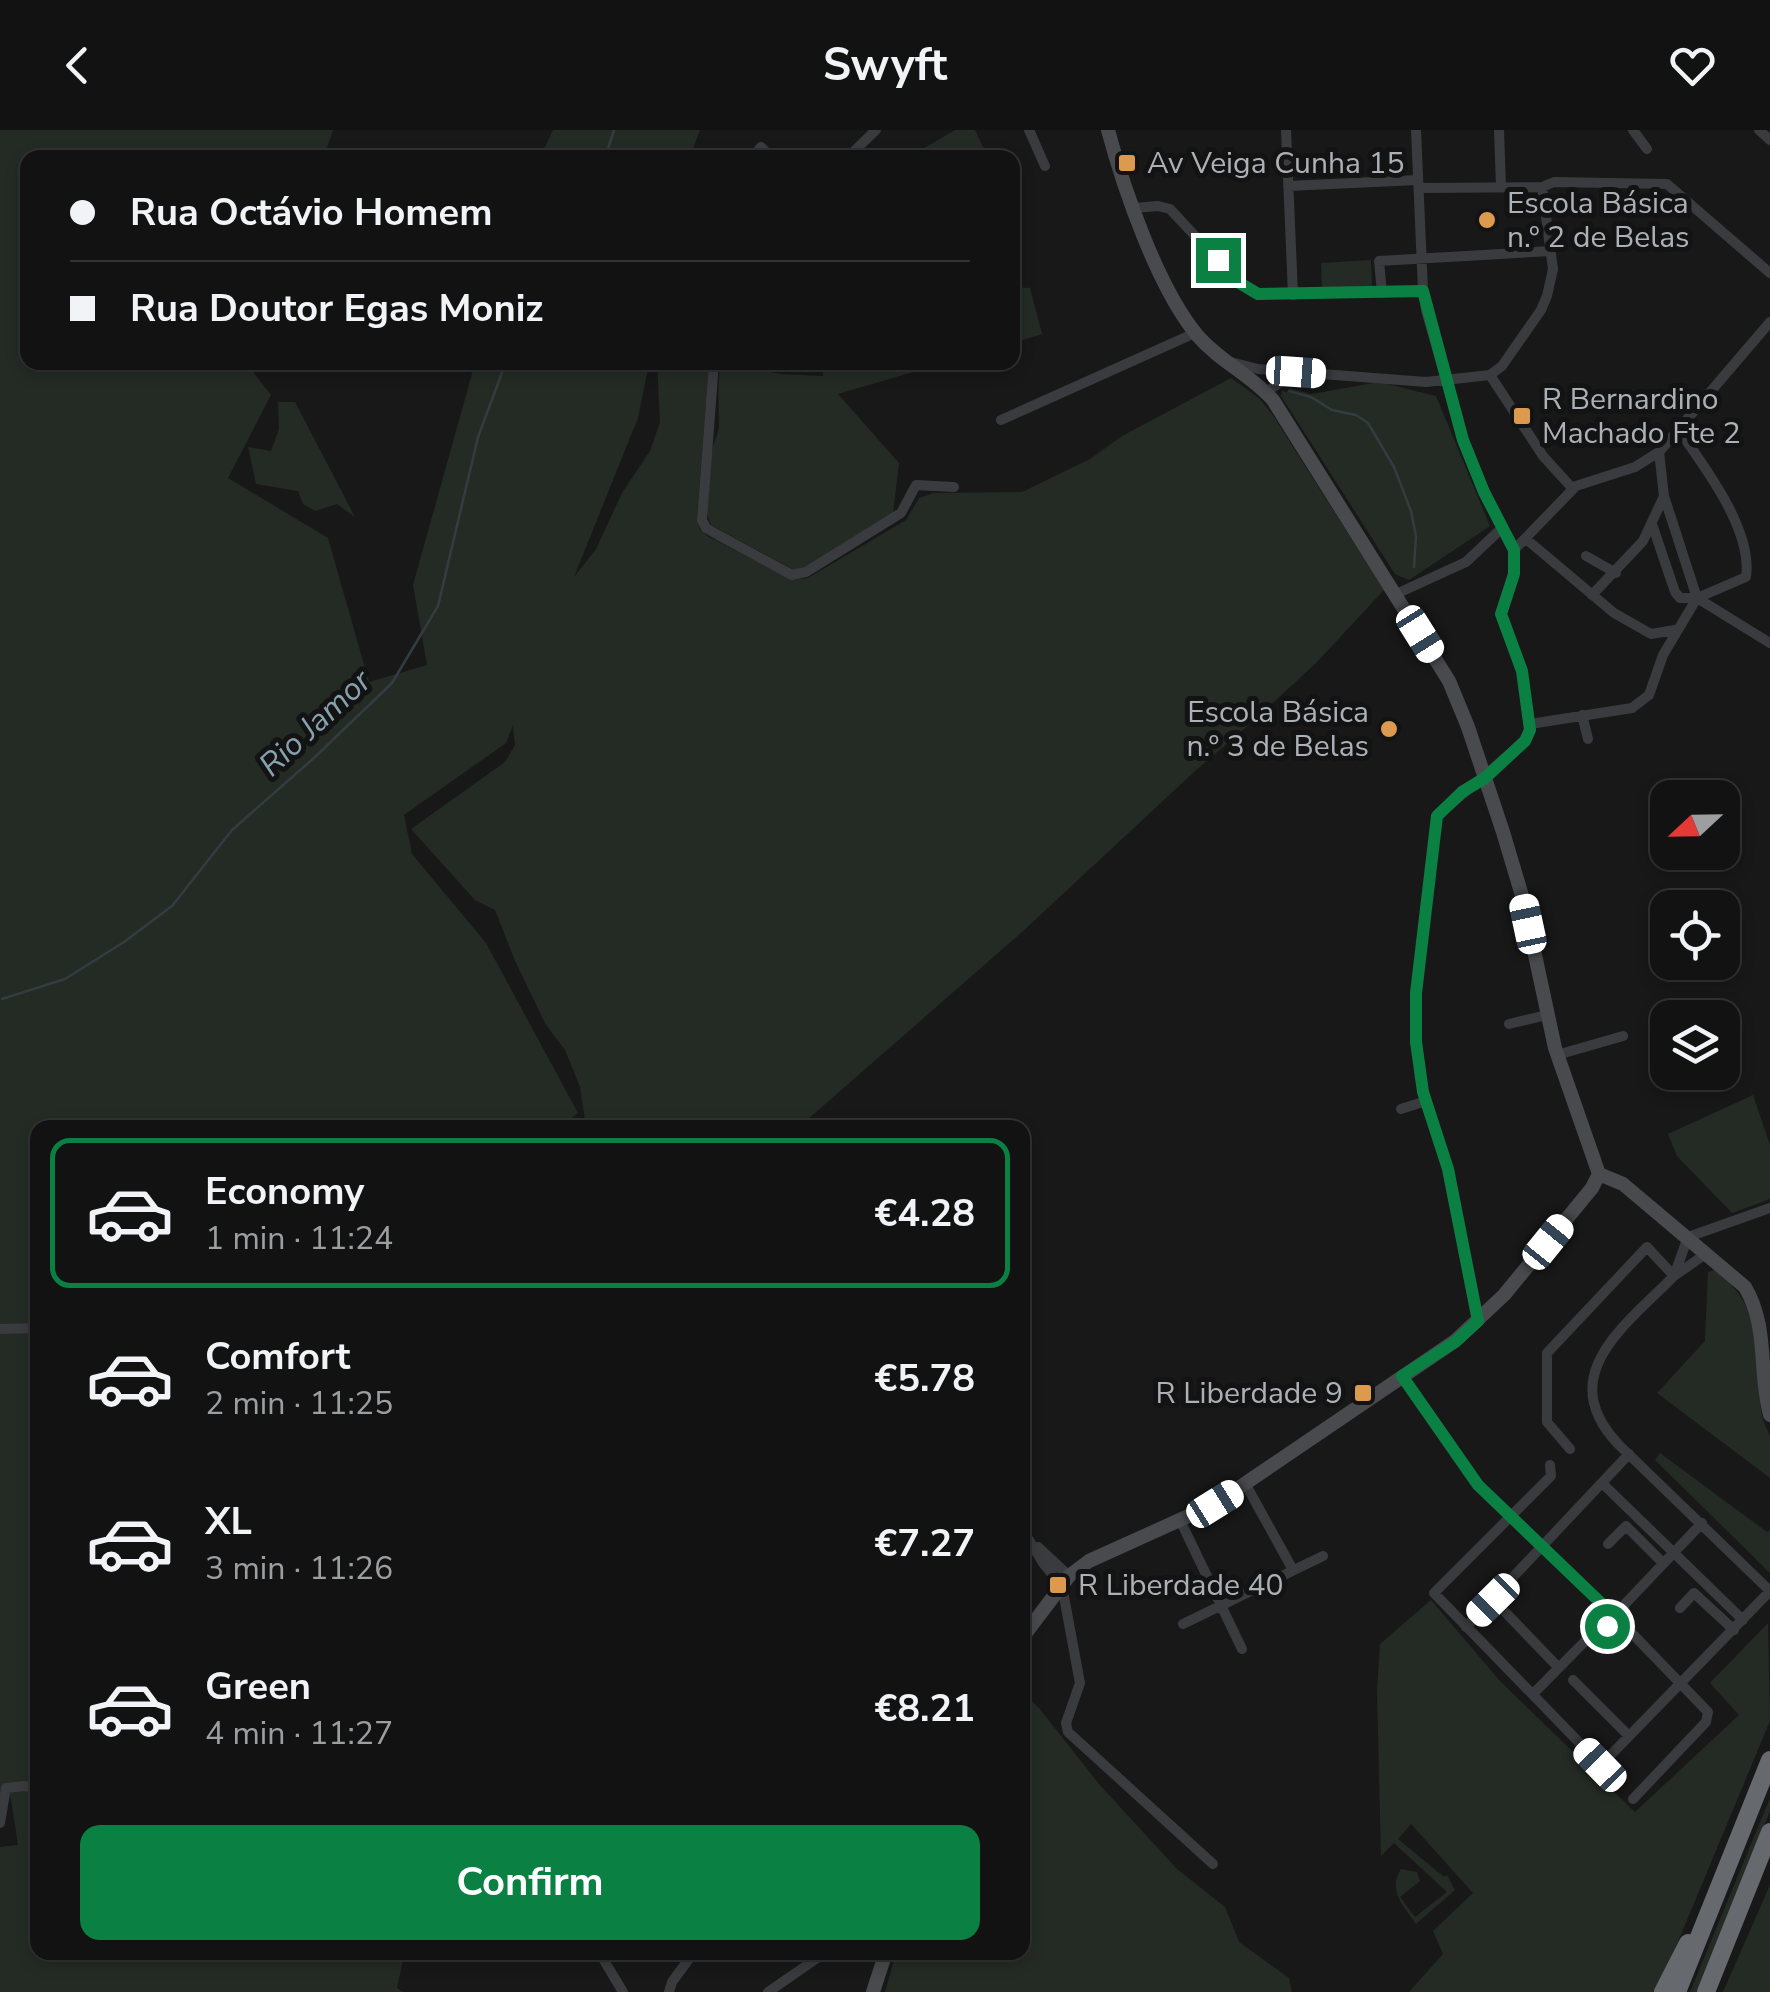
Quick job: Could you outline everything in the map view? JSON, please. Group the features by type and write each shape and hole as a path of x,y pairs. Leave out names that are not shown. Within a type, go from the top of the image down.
{"highway":[{"path":"1678,1992 1770,1760"},
{"path":"1706,1992 1770,1832"},
{"path":"1663,1992 1715,1896"}],"street":[{"path":"855,150 876,130"},
{"path":"1029,130 1045,166"},
{"path":"1030,1627 1065,1581 1099,1555 1215,1504 1455,1342 1504,1295 1592,1188 1599,1174 1557,1055 1523,899 1449,681 1264,389 1195,333 1165,282 1134,208 1108,130"},
{"path":"1286,130 1292,295"},
{"path":"1416,130 1423,291 1463,440 1514,550 1514,574 1501,614 1522,671 1530,724 1525,741 1437,816 1416,993 1416,1042 1426,1101 1448,1169 1478,1321"},
{"path":"1499,130 1501,187"},
{"path":"1633,130 1647,149"},
{"path":"1759,130 1770,140"},
{"path":"1288,186 1418,184 1542,188 1554,182 1667,184 1770,272"},
{"path":"1225,360 1258,369 1296,372 1446,380 1490,375 1502,366 1542,310 1552,270 1542,188"},
{"path":"1134,208 1170,209 1238,282 1258,294 1423,291"},
{"path":"1382,293 1379,261 1550,251"},
{"path":"1514,550 1573,489 1635,467 1659,452 1770,322"},
{"path":"1000,420 1195,333"},
{"path":"713,370 702,520 718,536 792,575 826,562 901,513 916,484 954,487"},
{"path":"1264,389 1268,376 1279,370"},
{"path":"1264,389 1296,372"},
{"path":"1490,375 1543,456 1573,489"},
{"path":"1652,524 1680,598 1697,598 1744,579 1747,566 1735,520 1678,430"},
{"path":"1659,452 1664,496 1697,598 1770,643"},
{"path":"1592,595 1632,557 1664,496"},
{"path":"1396,594 1466,562 1502,528"},
{"path":"1526,539 1614,613 1651,634 1676,630"},
{"path":"1586,556 1616,573"},
{"path":"1530,724 1632,708 1648,696 1676,630 1697,598"},
{"path":"1582,715 1588,739"},
{"path":"1509,1024 1546,1015"},
{"path":"1557,1055 1623,1036"},
{"path":"1402,1109 1426,1101"},
{"path":"1599,1174 1623,1184 1744,1287 1756,1308 1763,1336 1764,1385 1770,1414"},
{"path":"1688,1237 1770,1208"},
{"path":"1674,1276 1688,1237"},
{"path":"1570,1450 1547,1422 1548,1352 1647,1247 1674,1276"},
{"path":"1550,1465 1550,1476 1434,1593 1600,1765 1770,1591 1604,1429 1592,1398 1596,1363 1605,1349 1674,1276 1707,1253"},
{"path":"0,1329 30,1328"},
{"path":"1402,1376 1478,1485 1602,1604"},
{"path":"1466,1627 1629,1454"},
{"path":"1603,1484 1743,1620"},
{"path":"1246,1485 1294,1570"},
{"path":"1180,1520 1242,1649"},
{"path":"1624,1605 1702,1523"},
{"path":"1608,1544 1626,1526 1663,1563"},
{"path":"1030,1543 1043,1563 1065,1581 1080,1683 1066,1723 1068,1732 1213,1864"},
{"path":"1182,1624 1323,1556"},
{"path":"1680,1608 1694,1593 1734,1630"},
{"path":"1613,1599 1624,1605 1622,1623 1613,1628 1602,1624 1598,1615 1602,1604 1613,1599"},
{"path":"1505,1612 1558,1667"},
{"path":"1622,1623 1708,1712 1706,1722 1632,1800"},
{"path":"1532,1694 1602,1624"},
{"path":"1573,1680 1629,1736"},
{"path":"0,1823 6,1788 30,1787"},
{"path":"603,1992 621,1989 604,1960"},
{"path":"669,1992 688,1960"},
{"path":"768,1992 814,1960"},
{"path":"873,1992 883,1960"}],"shaded area":[{"path":"0,130 333,130 326,150 20,150 20,370 251,370 271,395 228,478 328,538 369,682 427,665 413,585 473,370 648,370 638,418 574,577 596,549 622,493 650,451 660,422 657,370 708,370 697,518 700,529 793,580 808,578 906,520 919,498 934,493 1022,492 1090,459 1122,436 1231,378 1260,399 1384,590 1316,663 1252,722 1022,932 807,1120 585,1120 580,1087 565,1050 546,1025 495,910 475,900 411,829 505,762 515,745 513,725 506,743 404,815 412,854 486,943 578,1113 569,1120 30,1120 30,1960 403,1960 397,1988 403,1992 0,1992 0,1847 18,1845 10,1793 0,1792"},
{"path":"553,130 700,130 693,150 543,150"},
{"path":"955,130 975,130 985,150 921,150"},
{"path":"1371,260 1372,286 1322,289 1321,263"},
{"path":"1020,287 1030,288 1042,334 1020,341"},
{"path":"720,370 823,376 823,370 920,370 838,394 899,463 893,514 807,569 796,571 711,525 706,487 719,428"},
{"path":"1379,382 1436,396 1490,526 1409,580 1395,574 1281,396 1282,390 1287,392 1289,388 1311,394"},
{"path":"278,402 295,402 355,517 337,504 315,511 303,504 298,491 256,484 248,447 271,451 279,429"},
{"path":"1753,1095 1770,1145 1770,1199 1732,1213 1677,1156 1668,1134"},
{"path":"1714,1270 1731,1285 1751,1318 1762,1415 1770,1437 1770,1478 1657,1393 1705,1341 1708,1272"},
{"path":"1660,1453 1767,1532 1770,1530 1770,1573 1655,1460"},
{"path":"1431,1600 1500,1681 1635,1812 1739,1715 1710,1683 1768,1623 1770,1721 1657,1992 1409,1992 1443,1954 1433,1931 1473,1893 1411,1824 1398,1839 1444,1877 1447,1875 1455,1890 1416,1924 1396,1891 1401,1869 1417,1872 1420,1881 1400,1897 1415,1917 1447,1892 1394,1843 1381,1856 1377,1691 1380,1644"},
{"path":"1030,1700 1099,1784 1177,1869 1225,1907 1239,1942 1289,1978 1292,1992 885,1992 894,1960 1030,1960"},
{"path":"1770,1798 1770,1811 1699,1992 1690,1992"},
{"path":"1770,1885 1770,1992 1723,1992"}],"waterway":[{"name":"Rio Jamor","path":"608,150 614,130"},
{"name":"Rio Jamor","path":"2,999 65,979 172,906 232,830 392,683 438,606 478,437 503,370"},
{"path":"1289,391 1368,423 1394,467 1411,511 1416,536 1414,567"}],"place":[{"name":"Av Veiga Cunha 15","path":"1127,163"},
{"name":"Escola Básica n.º 2 de Belas","path":"1487,220"},
{"name":"R Bernardino Machado Fte 2","path":"1522,416"},
{"name":"Escola Básica n.º 3 de Belas","path":"1389,729"},
{"name":"R Liberdade 9","path":"1363,1393"},
{"name":"R Liberdade 40","path":"1058,1585"}],"route":[{"path":"1218,260 1238,282 1258,294 1423,291 1463,440 1514,550 1514,574 1501,614 1522,671 1529,736 1437,816 1416,993 1416,1042 1423,1092 1448,1169 1478,1321 1455,1342 1402,1376 1478,1485 1602,1604 1598,1608 1599,1620 1607,1626"}]}
